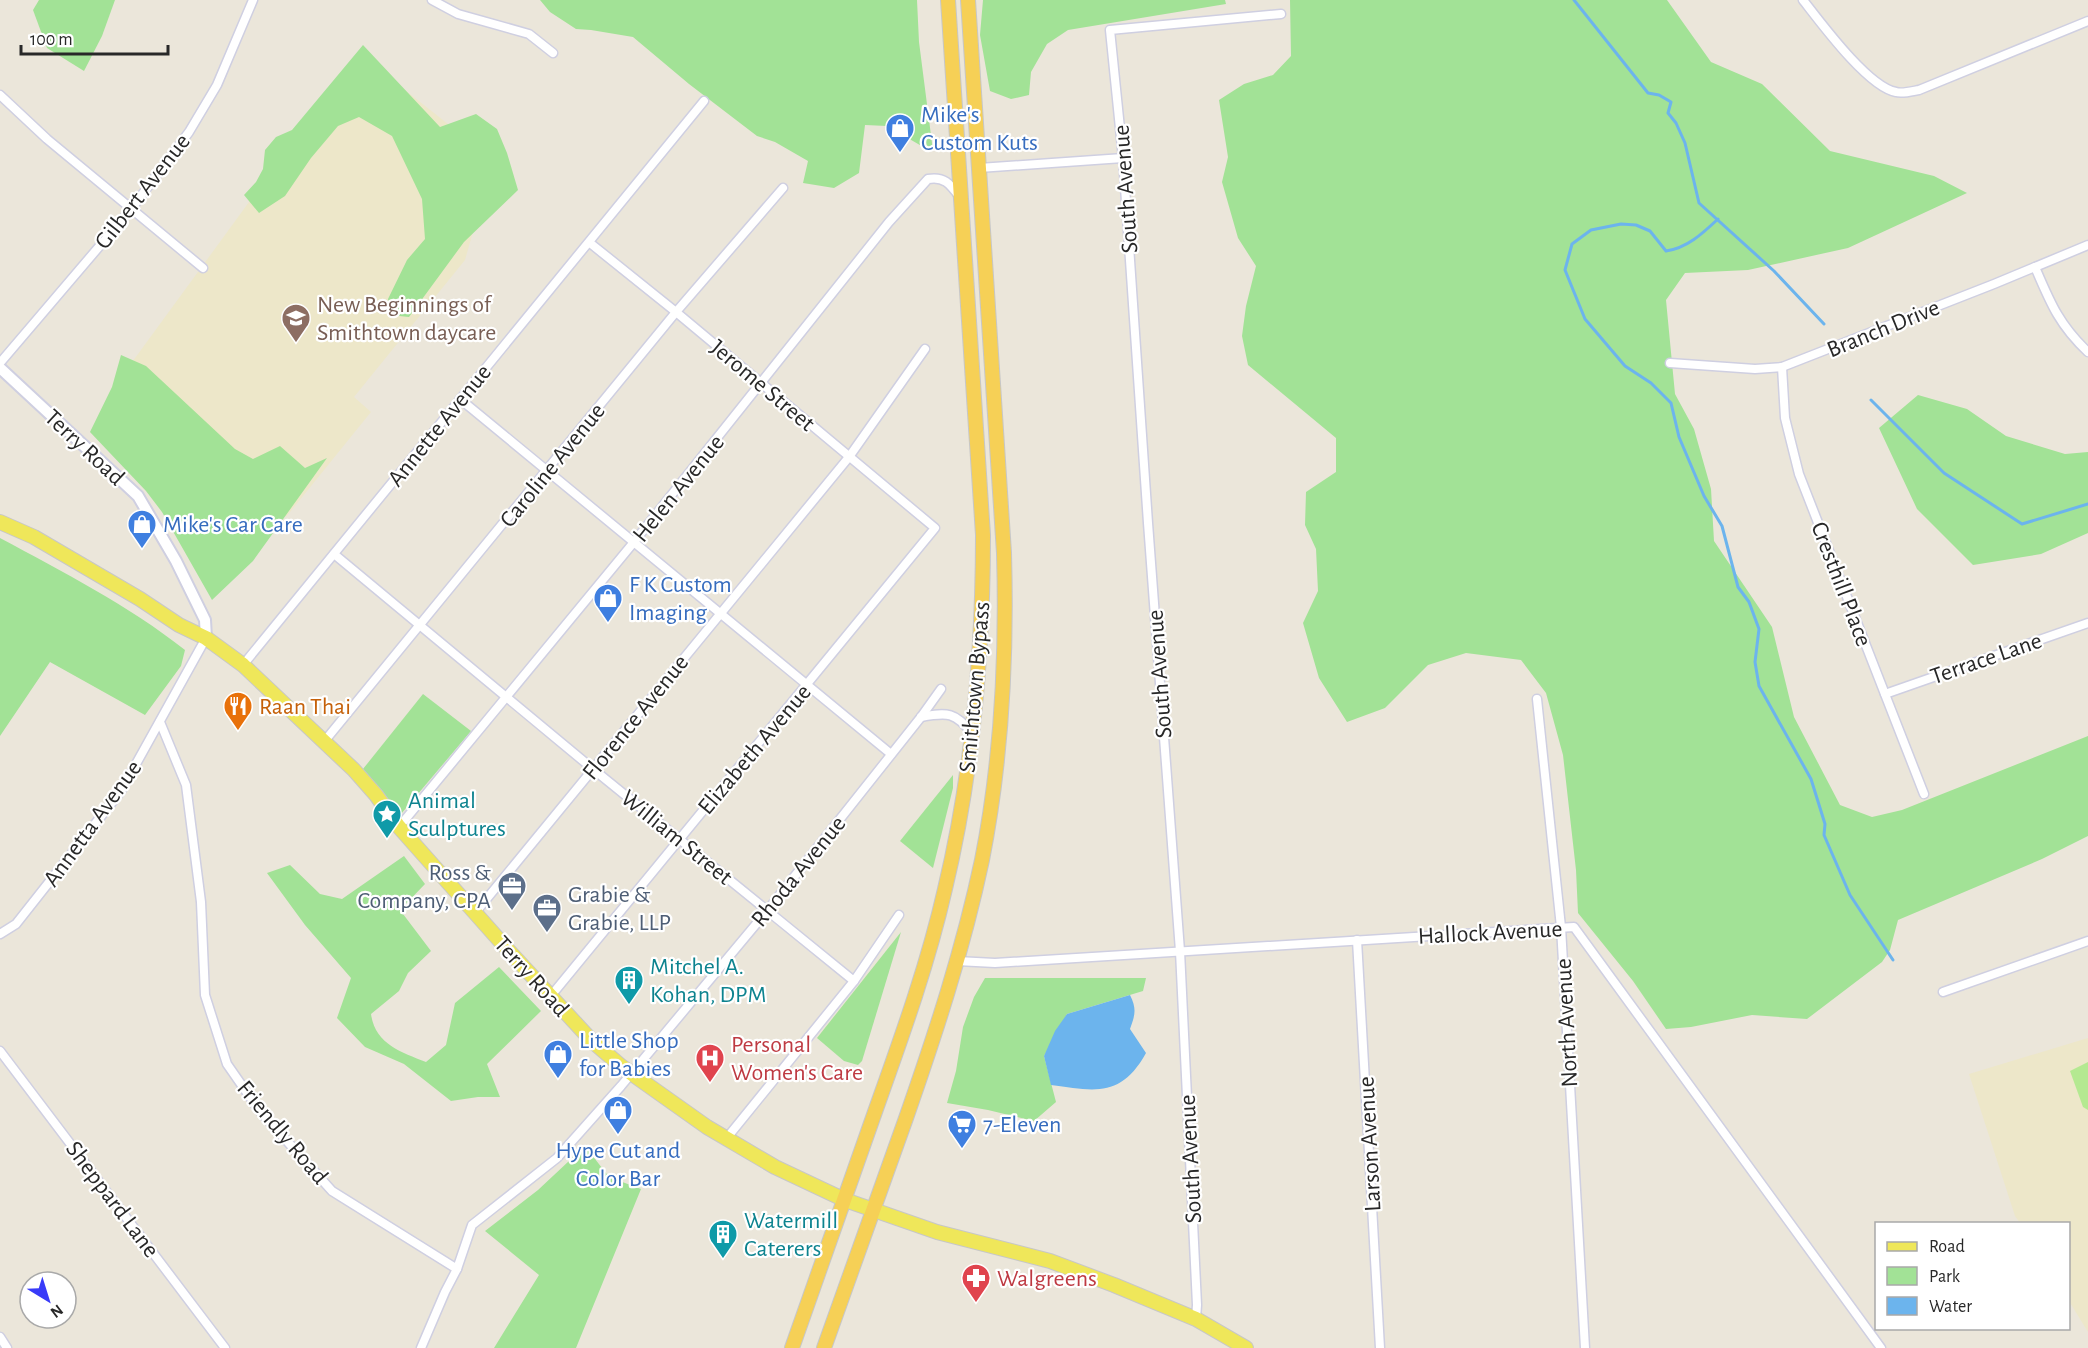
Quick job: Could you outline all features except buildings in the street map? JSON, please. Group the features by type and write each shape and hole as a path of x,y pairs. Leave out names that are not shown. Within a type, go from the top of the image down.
{"highway":[{"name":"Smithtown Bypass","path":"792,1348 916,996 932,944 958,830 973,734 981,635 983,534 948,0"},
{"name":"Smithtown Bypass","path":"824,1348 934,1040 957,961 976,885 990,812 1000,736 1005,643 1005,554 968,0"}],"main road":[{"path":"0,522 34,537 140,599 179,626 206,638"},
{"name":"Terry Road","path":"206,638 243,665 354,770 399,827 475,913 550,997 602,1050 632,1074 726,1139 774,1167 844,1200 937,1232 1050,1261 1196,1319 1246,1348"}],"street":[{"name":"Gilbert Avenue","path":"0,363 132,208 189,132 217,86 253,0"},
{"path":"432,0 458,14 529,34 553,53"},
{"path":"1803,0 1855,63 1873,80 1896,92 1919,90 2088,21"},
{"name":"South Avenue","path":"1196,1319 1180,951 1123,158 1110,30 1281,14"},
{"path":"0,95 47,139 203,268"},
{"name":"Annette Avenue","path":"243,665 704,101"},
{"path":"978,168 1123,158"},
{"name":"Helen Avenue","path":"399,827 634,542 889,222 925,181 937,178 946,181 961,198"},
{"name":"Caroline Avenue","path":"323,743 676,312 783,189"},
{"name":"Jerome Street","path":"590,243 935,528"},
{"name":"Branch Drive","path":"1670,363 1746,369 1782,367 2088,245"},
{"path":"2035,267 2055,313 2069,335 2088,352"},
{"name":"Florence Avenue","path":"475,913 849,457 925,349"},
{"name":"Cresthill Place","path":"1782,367 1785,418 1799,474 1924,794"},
{"name":"Terry Road","path":"0,368 5,380 78,438 83,447 138,496 176,561 205,620 206,638"},
{"path":"460,399 891,754"},
{"name":"Elizabeth Avenue","path":"550,997 935,528"},
{"name":"William Street","path":"334,554 854,981"},
{"name":"Terrace Lane","path":"1885,694 2088,623"},
{"name":"Annetta Avenue","path":"0,934 16,924 121,791 206,638"},
{"name":"Rhoda Avenue","path":"421,1348 457,1269 472,1225 557,1158 632,1074 767,911 921,717 941,688"},
{"name":"North Avenue","path":"1537,699 1561,927 1585,1348"},
{"path":"921,717 940,714 953,716 961,720 973,734"},
{"name":"Friendly Road","path":"160,722 186,785 201,902 205,994 227,1064 259,1110 332,1191 457,1269"},
{"path":"726,1139 854,981 899,915"},
{"name":"Hallock Avenue","path":"957,961 995,963 1574,927 1873,1329 1877,1347"},
{"name":"Larson Avenue","path":"1357,940 1380,1348"},
{"path":"1942,992 2088,941"},
{"name":"Sheppard Lane","path":"0,1051 225,1348"},
{"path":"0,1337 7,1348"}],"shaded area":[{"path":"358,53 472,143 486,186 465,260 354,397 371,412 286,517 130,365"},
{"path":"2088,1038 2088,1332 2070,1303 2070,1222 2019,1222 2015,1216 1969,1074"}],"green space":[{"path":"39,0 115,0 102,36 84,71 47,48 33,10"},
{"path":"540,0 917,0 919,42 933,151 887,126 865,125 859,173 834,188 803,183 808,161 775,142 757,136 633,37 576,29 550,12"},
{"path":"983,0 1225,0 1226,4 1068,30 1047,44 1031,72 1029,95 1011,99 990,91 980,35"},
{"path":"1290,0 1667,0 1711,62 1762,84 1830,151 1934,176 1967,193 1848,248 1748,270 1685,273 1666,300 1675,394 1694,429 1711,489 1714,541 1772,627 1794,717 1840,805 1872,817 1902,810 2088,736 2088,836 2042,859 1898,920 1890,950 1882,962 1807,1019 1752,1015 1691,1027 1666,1029 1633,981 1578,913 1576,870 1563,755 1546,693 1521,660 1466,653 1428,665 1385,708 1347,722 1319,678 1303,623 1318,591 1316,549 1305,525 1306,492 1336,472 1336,438 1248,365 1242,336 1246,306 1256,266 1238,238 1222,182 1228,157 1219,100 1244,84 1273,75 1291,56"},
{"path":"363,45 440,127 476,114 497,129 518,190 464,242 409,317 390,315 388,299 407,260 425,239 422,199 392,136 359,117 338,126 311,158 285,196 259,213 244,195 256,182 263,169 265,150 276,137 292,130"},
{"path":"121,355 146,366 235,449 253,459 280,446 305,468 327,458 253,561 212,600 162,512 146,491 90,432 112,387"},
{"path":"1918,395 1967,409 2006,436 2065,454 2088,452 2088,533 2041,554 1973,565 1917,509 1879,428"},
{"path":"0,538 118,604 185,650 181,666 145,715 50,662 0,736"},
{"path":"423,694 471,731 401,814 363,769"},
{"path":"953,775 953,788 933,868 900,841"},
{"path":"404,856 425,884 400,910 431,951 408,973 399,991 371,1014 373,1024 378,1033 391,1046 426,1062 446,1045 455,1003 499,967 541,1011 487,1064 500,1097 451,1101 404,1064 365,1047 337,1018 351,978 305,925 267,873 290,865 320,894 342,899"},
{"path":"901,932 862,1061 858,1065 844,1061 817,1038"},
{"path":"985,978 1146,978 1143,991 1067,1014 1044,1056 1056,1102 1034,1121 947,1103 956,1071 963,1027 974,997"},
{"path":"2088,1062 2088,1110 2083,1107 2070,1071"},
{"path":"585,1146 609,1177 641,1189 576,1348 494,1348 539,1275 485,1231 538,1190"}],"water":[{"path":"1130,995 1134,1004 1134,1012 1130,1029 1146,1053 1137,1068 1127,1078 1106,1088 1081,1089 1051,1085 1044,1056 1055,1031 1067,1014"}],"waterway":[{"path":"1574,0 1648,93 1659,95 1671,102 1668,113 1676,123 1685,143 1699,203 1774,271 1824,324"},
{"path":"1718,219 1687,244 1666,251 1650,231 1636,225 1621,224 1591,230 1572,244 1565,270 1585,319 1625,366 1651,383 1671,403 1679,437 1704,496 1722,526 1738,587 1749,602 1759,629 1755,662 1759,686 1811,779 1825,824 1824,835 1850,895 1893,960"},
{"path":"1871,400 1944,473 2022,524 2088,504"}],"place":[{"name":"Mike's Custom Kuts","path":"900,154"},
{"name":"New Beginnings of Smithtown daycare","path":"296,344"},
{"name":"Mike's Car Care","path":"142,550"},
{"name":"F K Custom Imaging","path":"608,624"},
{"name":"Raan Thai","path":"238,732"},
{"name":"Animal Sculptures","path":"387,840"},
{"name":"Ross & Company, CPA","path":"512,912"},
{"name":"Grabie & Grabie, LLP","path":"547,934"},
{"name":"Mitchel A. Kohan, DPM","path":"629,1006"},
{"name":"Little Shop for Babies","path":"558,1080"},
{"name":"Personal Women's Care","path":"710,1084"},
{"name":"Hype Cut and Color Bar","path":"618,1136"},
{"name":"7-Eleven","path":"962,1150"},
{"name":"Watermill Caterers","path":"723,1260"},
{"name":"Walgreens","path":"976,1304"}]}
